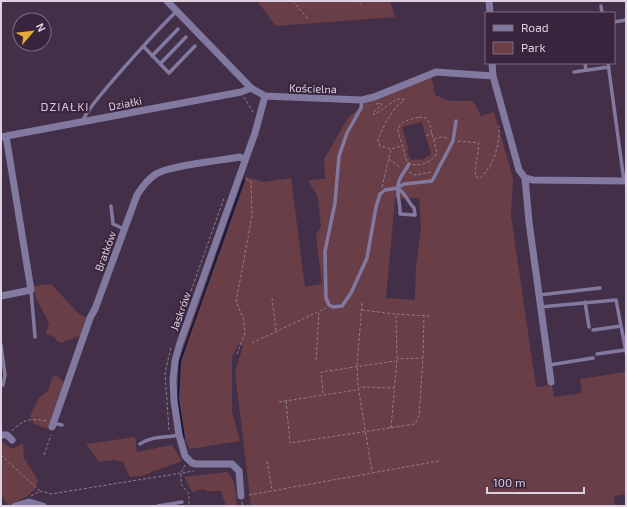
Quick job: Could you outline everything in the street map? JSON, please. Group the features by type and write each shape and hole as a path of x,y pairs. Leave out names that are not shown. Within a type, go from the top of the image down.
{"street":[{"name":"Kościelna","path":"167,1 251,88 257,93 265,96 362,100 374,97 436,72 493,76"},
{"path":"489,1 490,12"},
{"path":"492,64 493,76 518,170 525,178 533,180 625,181"},
{"name":"Działki","path":"4,137 241,92 251,88"},
{"name":"Jaskrów","path":"187,459 182,451 174,401 173,380 176,361 180,343 240,176 265,96"},
{"path":"1,296 31,290 4,137"},
{"name":"Bratków","path":"53,425 90,318 95,310 137,195 147,181 156,174 167,169 239,157 245,159"},
{"path":"525,178 527,208 551,382"},
{"path":"1,435 5,434 11,438"},
{"path":"187,459 196,464 232,464 240,471 241,496"},
{"path":"15,506 29,502 43,506"}],"lane":[{"path":"601,6 602,12"},
{"path":"83,122 86,112 177,11"},
{"path":"615,22 626,20"},
{"path":"152,56 178,29"},
{"path":"160,64 186,37"},
{"path":"144,47 169,73 195,46"},
{"path":"585,64 586,70"},
{"path":"574,72 609,65 625,181"},
{"path":"362,100 361,107 347,132 339,156 335,203 325,251 326,294 329,305 332,308 340,307 351,293 367,258 376,207 381,192 386,189 397,188 404,184 432,181 439,170 452,140 456,121"},
{"path":"397,188 403,192 408,202 414,208 414,215 400,214 397,188 399,180 409,164"},
{"path":"111,206 113,224 125,230"},
{"path":"539,295 600,288"},
{"path":"31,290 35,337"},
{"path":"540,307 616,300 626,351 598,354"},
{"path":"586,302 589,327"},
{"path":"594,330 622,326"},
{"path":"1,345 5,375 3,385"},
{"path":"549,365 593,358"},
{"path":"53,425 62,425"},
{"path":"140,444 155,437 170,437 179,435"},
{"path":"158,506 182,502"}],"path":[{"path":"293,1 308,19"},
{"path":"358,1 362,6"},
{"path":"241,92 254,113 253,117"},
{"path":"375,104 380,103 382,105 373,112 374,115 397,99 403,98 405,101 396,107 382,129 378,140 380,146 392,149 401,146"},
{"path":"419,117 426,118 429,122 432,134 437,153 434,159 425,164 409,164 401,146 398,126 403,121 419,117"},
{"path":"411,119 412,124"},
{"path":"434,140 441,137 452,140 480,143 475,173 477,178 480,178 489,169 495,155 498,142 499,123"},
{"path":"426,136 432,134"},
{"path":"381,192 392,149"},
{"path":"389,159 405,171 415,175 439,170"},
{"path":"424,160 425,164"},
{"path":"237,354 245,333 243,317 236,302 252,216 251,181 240,176"},
{"path":"189,297 226,192"},
{"path":"272,298 277,332"},
{"path":"362,303 357,366 365,432 372,473"},
{"path":"252,343 319,313 329,305"},
{"path":"362,310 430,316"},
{"path":"316,360 319,313"},
{"path":"391,428 396,360 396,314"},
{"path":"286,401 290,443 412,425 418,421 423,358 424,316"},
{"path":"170,437 165,373 168,356 173,342"},
{"path":"324,394 321,372 396,360 423,358"},
{"path":"279,402 359,388 394,388"},
{"path":"11,438 11,432 18,424 26,420 34,418 53,425 52,434 44,455"},
{"path":"1,455 40,491 51,494 181,473"},
{"path":"187,459 181,473 181,484 189,494 189,506"},
{"path":"267,461 272,491"},
{"path":"241,496 439,461"},
{"path":"29,502 32,495 40,491"}],"green space":[{"path":"257,1 390,1 395,17 276,26"},
{"path":"431,74 435,95 450,101 473,101 481,116 494,112 513,178 511,216 536,387 552,385 554,397 582,393 580,379 626,372 626,494 614,496 615,506 251,506 235,372 243,346 238,345 232,357 232,411 240,441 190,449 185,440 177,395 177,378 185,337 246,177 264,182 291,178 305,287 322,284 316,235 321,227 318,197 308,180 325,179 324,159 348,118 366,102","holes":["422,122 431,154 422,160 411,160 407,152 408,148 402,127","395,198 419,198 421,228 416,266 415,300 386,298"]},
{"path":"51,284 79,314 86,317 80,336 61,343 57,341 55,337 46,334 49,323 36,298 34,286"},
{"path":"56,375 64,382 48,429 34,424 30,416 39,398 48,391 52,378"},
{"path":"135,437 137,452 172,445 182,461 141,476 130,477 123,462 114,460 99,462 86,444"},
{"path":"1,441 12,449 23,443 24,458 38,480 37,485 31,493 8,506 1,494"},
{"path":"227,472 234,483 237,505 226,506 221,491 207,491 203,489 192,492 184,477"}],"waterway":[{"path":"184,438 178,399 180,361 244,180"}],"district":[{"name":"DZIAŁKI","path":"65,106"}]}
